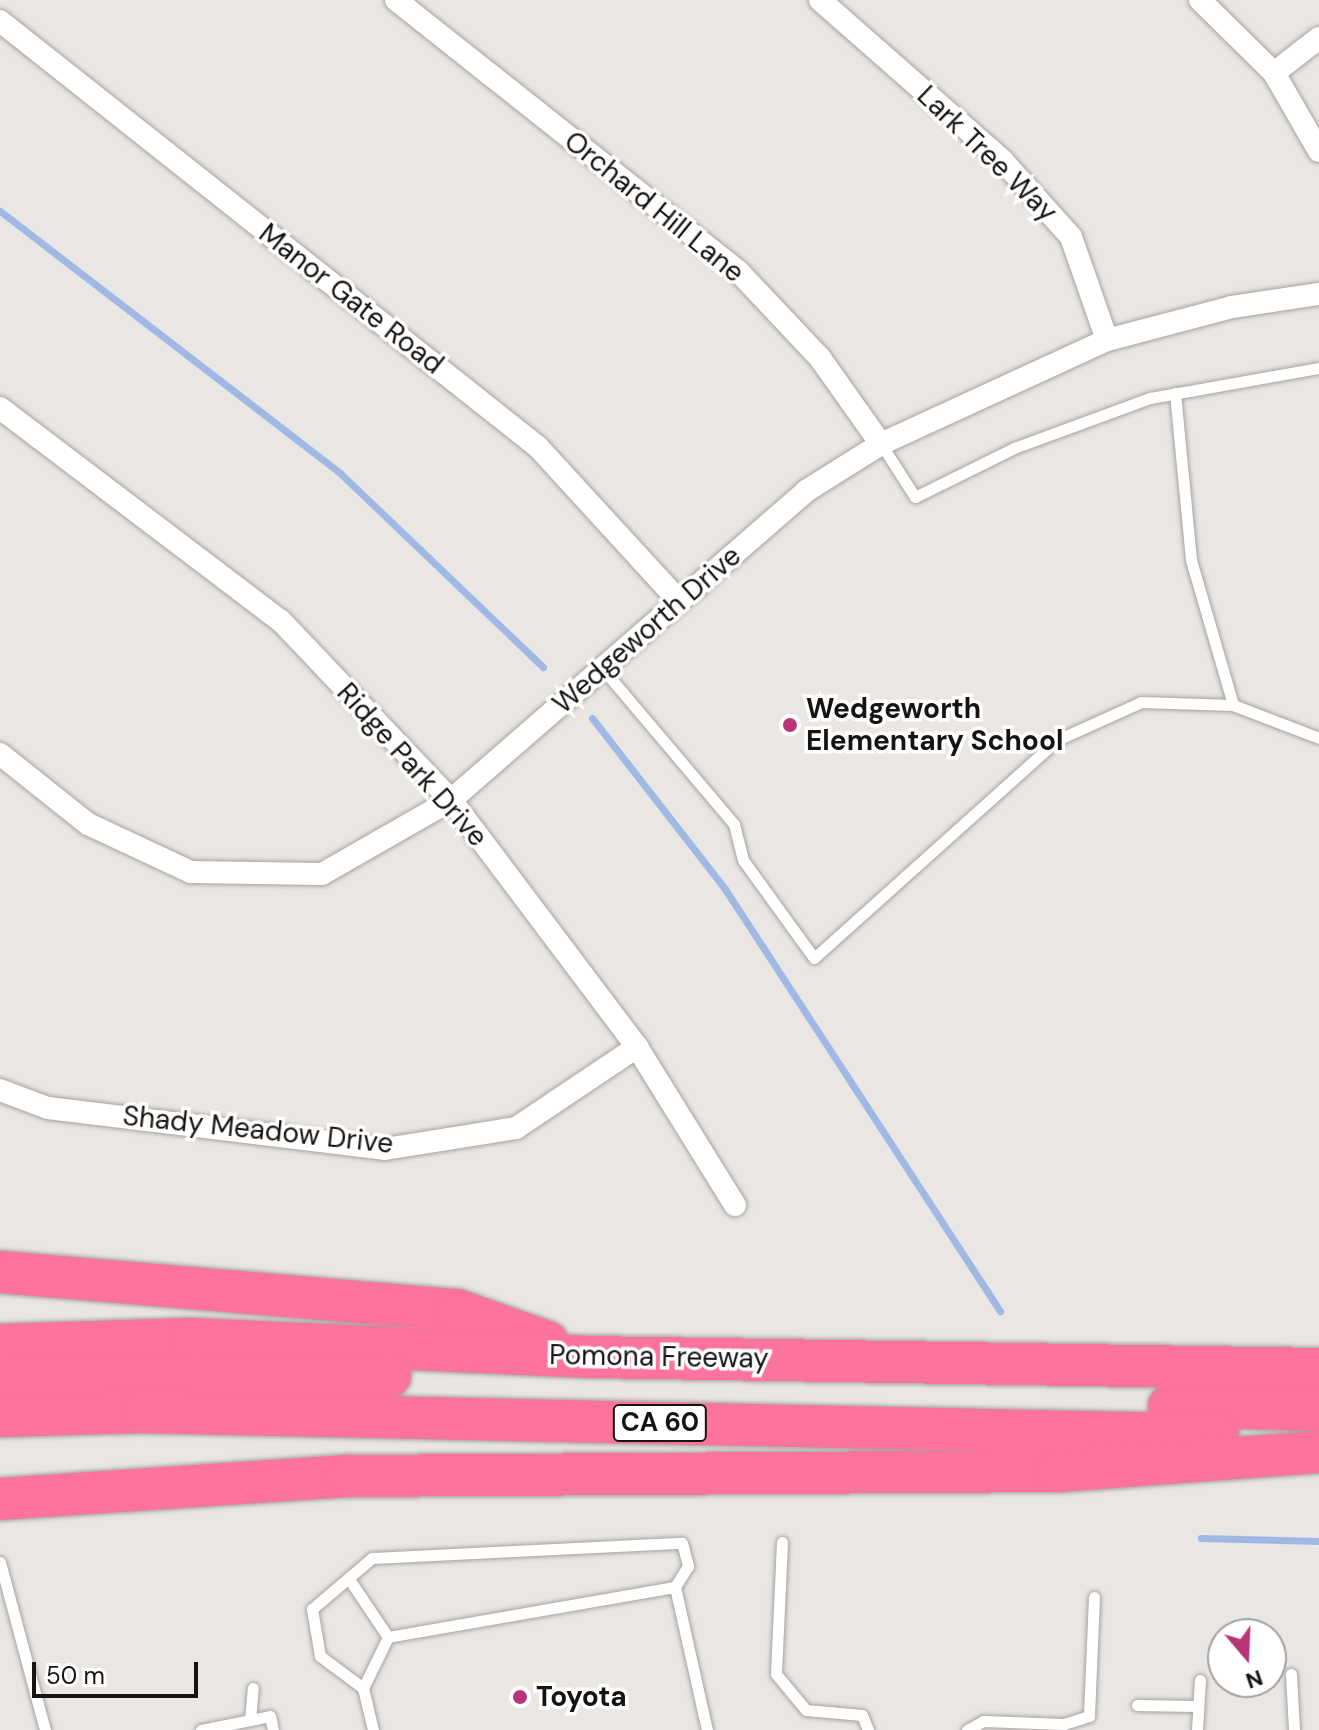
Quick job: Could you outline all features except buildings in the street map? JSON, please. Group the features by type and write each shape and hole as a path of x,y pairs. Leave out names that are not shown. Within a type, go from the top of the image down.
{"highway":[{"path":"0,1272 457,1310 590,1357"},
{"name":"Pomona Freeway","path":"0,1345 191,1339 590,1357 1319,1369"},
{"path":"0,1374 1319,1393"},
{"path":"0,1390 481,1391 1319,1410"},
{"name":"CA 60","path":"0,1416 156,1412 1319,1438"},
{"path":"0,1499 362,1475 1059,1471 1319,1452"}],"street":[{"name":"Orchard Hill Lane","path":"396,0 738,271 820,358 881,444"},
{"name":"Lark Tree Way","path":"820,0 1002,160 1071,237 1107,340"},
{"path":"1200,0 1274,73 1319,151"},
{"name":"Manor Gate Road","path":"0,21 538,447 679,601"},
{"path":"1274,73 1319,38"},
{"name":"Wedgeworth Drive","path":"0,754 88,824 191,872 322,874 451,800 806,491 881,444 1107,340 1232,307 1319,294"},
{"name":"Ridge Park Drive","path":"0,408 281,621 451,800 637,1047 735,1205"},
{"name":"Shady Meadow Drive","path":"0,1090 48,1108 385,1149 516,1128 637,1047"}],"lane":[{"path":"881,444 915,497 1014,448 1175,393 1319,368"},
{"path":"1175,393 1191,560 1233,705"},
{"path":"602,668 734,824 743,860 814,958 1057,740 1141,702 1233,705 1319,738"},
{"path":"782,1542 776,1674 806,1710 862,1715 868,1730"},
{"path":"363,1688 320,1656 312,1609 372,1558 682,1543 688,1566 675,1587 707,1730"},
{"path":"0,1562 45,1730"},
{"path":"349,1579 388,1637"},
{"path":"388,1637 675,1587"},
{"path":"967,1730 983,1721 1064,1724 1089,1716 1094,1597"},
{"path":"373,1730 363,1688 388,1637"},
{"path":"1291,1674 1294,1730"},
{"path":"1197,1730 1200,1680"},
{"path":"250,1720 253,1688"},
{"path":"1137,1705 1198,1706"},
{"path":"201,1730 270,1716 273,1730"}],"waterway":[{"path":"0,211 340,473 543,667"},
{"path":"592,718 725,889 1000,1311"},
{"path":"1201,1538 1319,1541"}],"place":[{"name":"Wedgeworth Elementary School","path":"790,725"},
{"name":"Toyota","path":"520,1697"}]}
